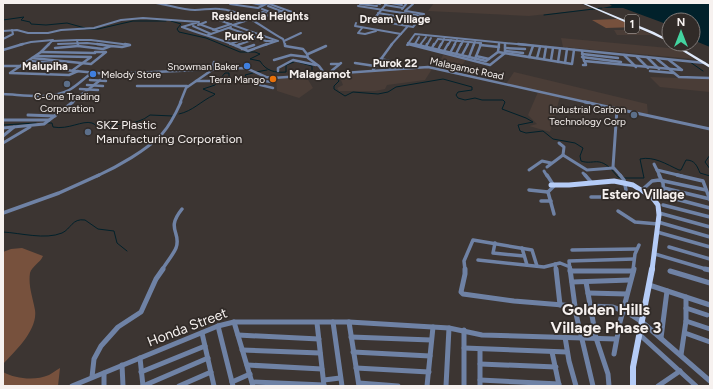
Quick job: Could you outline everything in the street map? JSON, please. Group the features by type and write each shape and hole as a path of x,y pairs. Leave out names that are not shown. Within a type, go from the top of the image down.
{"highway":[{"name":"1","path":"582,3 661,37"},
{"path":"686,52 710,66"}],"main road":[{"path":"552,186 571,186 624,180 656,200 659,207 655,254 633,367 633,386"}],"street":[{"path":"22,3 42,3"},
{"path":"156,3 196,10 222,9 250,19 283,41 285,46 302,48 307,55 327,74 340,63 330,64"},
{"path":"252,3 266,4 289,11 292,15"},
{"path":"366,3 378,6"},
{"path":"375,3 378,6"},
{"path":"392,3 403,6"},
{"path":"398,13 407,3 419,3 421,7"},
{"path":"230,4 258,8 266,4"},
{"path":"242,4 261,6"},
{"path":"265,12 262,9 266,4"},
{"path":"360,4 358,6 378,6"},
{"path":"360,4 378,6"},
{"path":"403,6 386,4 374,20 413,27 422,16 405,12"},
{"path":"405,12 413,4"},
{"path":"271,6 292,15"},
{"path":"213,30 246,21 265,12 271,6"},
{"path":"377,14 378,6"},
{"path":"265,12 278,10"},
{"path":"250,19 286,11 292,15"},
{"path":"271,12 284,17"},
{"path":"278,15 282,12"},
{"path":"377,14 405,12 424,14 405,12"},
{"path":"377,14 418,22"},
{"path":"377,14 418,22"},
{"path":"377,14 418,22"},
{"path":"3,30 12,30 32,34 48,33 97,27 121,20 143,18 199,22 182,27 185,28"},
{"path":"216,19 278,41"},
{"path":"237,21 242,19 246,21"},
{"path":"185,28 206,22"},
{"path":"356,23 355,26 362,28 402,34"},
{"path":"199,24 218,31"},
{"path":"208,35 229,28 233,25"},
{"path":"193,26 211,34"},
{"path":"374,70 380,59 408,26"},
{"path":"185,28 250,51 278,41"},
{"path":"229,28 266,41 283,41 301,33"},
{"path":"362,28 358,33 365,34 378,31"},
{"path":"3,39 13,34 12,30"},
{"path":"224,42 245,34"},
{"path":"408,43 415,34 499,45 529,57 572,64 574,50"},
{"path":"230,44 252,36"},
{"path":"413,36 499,45"},
{"path":"415,44 419,37"},
{"path":"420,46 426,37"},
{"path":"236,46 257,38"},
{"path":"426,47 431,38"},
{"path":"432,48 438,39"},
{"path":"438,50 444,39"},
{"path":"3,50 40,40 53,40 51,42"},
{"path":"55,48 78,43 93,40 130,45 122,48 111,46 78,43 62,41 51,42 36,56 10,73 69,75 78,71"},
{"path":"444,51 451,40"},
{"path":"450,53 456,40"},
{"path":"50,52 62,41"},
{"path":"456,54 463,41"},
{"path":"462,56 469,42"},
{"path":"469,57 475,42"},
{"path":"58,44 78,43 98,49 105,49 111,46"},
{"path":"408,43 462,56 489,59"},
{"path":"408,43 408,45 491,64 505,48"},
{"path":"476,57 481,44"},
{"path":"242,49 254,45"},
{"path":"498,52 499,45"},
{"path":"274,60 289,55 307,55 326,46"},
{"path":"483,63 505,48 533,46 574,50 582,54 621,62"},
{"path":"529,57 533,46"},
{"path":"523,55 526,47"},
{"path":"537,58 540,47"},
{"path":"544,59 546,47"},
{"path":"551,60 553,48"},
{"path":"72,71 91,57 98,49"},
{"path":"558,62 560,49"},
{"path":"565,63 567,49"},
{"path":"29,60 93,64 106,52 41,52"},
{"path":"582,54 614,54 705,63"},
{"path":"582,54 618,58"},
{"path":"582,54 583,61 585,62"},
{"path":"614,54 626,66"},
{"path":"624,55 637,67"},
{"path":"36,56 91,57"},
{"path":"636,56 649,68"},
{"path":"476,57 486,61"},
{"path":"646,57 659,69"},
{"path":"32,58 81,64"},
{"path":"656,58 679,77 710,78"},
{"path":"380,59 390,61"},
{"path":"611,66 682,70 668,59"},
{"path":"278,71 278,68 293,60 318,65"},
{"path":"137,86 188,86 212,70 214,62"},
{"path":"583,65 586,65 585,62"},
{"path":"585,62 674,73"},
{"path":"355,63 375,66"},
{"path":"3,66 21,66 108,74 246,68 256,70 267,78 260,86"},
{"name":"Malagamot Road","path":"267,78 418,67 433,68 710,128"},
{"path":"3,94 43,95 62,93 71,89 92,73"},
{"path":"3,128 43,125 108,74"},
{"path":"90,80 106,81"},
{"path":"196,81 215,81"},
{"path":"248,82 274,88"},
{"path":"264,82 272,82"},
{"path":"87,85 103,86"},
{"path":"3,213 78,185 109,171 129,158 155,140 165,129 175,116 188,86"},
{"path":"80,89 98,90"},
{"path":"82,94 92,95"},
{"path":"76,99 85,100"},
{"path":"611,168 616,108"},
{"path":"55,109 63,110"},
{"path":"28,115 55,116"},
{"path":"3,120 49,120"},
{"path":"3,143 31,126"},
{"path":"3,136 14,127"},
{"path":"547,167 563,155 564,147 559,143"},
{"path":"563,155 587,170 611,168 624,180 627,194 626,197 591,197"},
{"path":"530,170 542,161 551,163"},
{"path":"654,164 662,180 664,196 710,208"},
{"path":"657,170 701,180 704,182 710,200"},
{"path":"544,171 552,186 548,192"},
{"path":"583,173 592,183"},
{"path":"642,190 653,180 662,180 706,190"},
{"path":"664,188 710,200"},
{"path":"529,190 548,192"},
{"path":"548,192 554,214"},
{"path":"541,200 551,201"},
{"path":"663,205 710,217"},
{"path":"88,381 94,359 101,346 118,327 138,315 144,309 154,284 177,245 173,224 175,217 182,209"},
{"path":"618,211 635,222 658,223 710,237"},
{"path":"659,213 710,227"},
{"path":"657,232 710,248"},
{"path":"537,266 534,251 495,243 474,240 471,241 464,261 465,271 461,291 462,294 514,301 575,306"},
{"path":"495,243 493,253 524,256"},
{"path":"614,354 622,309 633,271 636,249 639,245"},
{"path":"669,247 710,259"},
{"path":"522,248 527,265"},
{"path":"572,250 636,249"},
{"path":"655,254 710,270"},
{"path":"593,386 575,306 570,261 634,259"},
{"path":"478,260 548,267 555,264 562,264 570,269 633,271"},
{"path":"555,264 560,305"},
{"path":"670,271 710,284"},
{"path":"572,282 630,280"},
{"path":"586,282 596,338 608,374 609,386"},
{"path":"649,285 710,304"},
{"path":"661,338 667,291"},
{"path":"588,293 627,294"},
{"path":"681,355 685,333 686,297"},
{"path":"590,306 613,306 622,309 642,322 710,381"},
{"path":"686,308 707,315"},
{"path":"686,321 710,329"},
{"path":"234,322 252,384 324,384 340,378"},
{"name":"Honda Street","path":"72,386 88,381 122,365 218,326 234,322 348,322 433,326 464,330 482,335 616,339"},
{"path":"333,322 342,386"},
{"path":"348,322 359,385 398,386"},
{"path":"317,323 324,384"},
{"path":"218,326 233,384 250,374"},
{"path":"427,386 433,326"},
{"path":"446,386 449,328"},
{"path":"464,330 464,386"},
{"path":"202,333 214,386"},
{"path":"685,333 710,342"},
{"path":"238,335 319,339"},
{"path":"640,335 696,386"},
{"path":"351,337 431,340"},
{"path":"565,337 567,352 576,386"},
{"path":"141,372 205,346"},
{"path":"464,348 480,350 567,352"},
{"path":"242,350 320,353"},
{"path":"480,350 480,383 559,385 552,352"},
{"path":"353,352 430,356"},
{"path":"140,358 143,386 208,358"},
{"path":"480,364 556,367"},
{"path":"122,365 123,386"},
{"path":"247,365 322,369"},
{"path":"356,368 428,372"},
{"path":"658,386 680,371"},
{"path":"179,386 211,372"},
{"path":"104,373 104,386"}],"shaded area":[{"path":"434,3 579,3 592,9 529,16 428,11"},
{"path":"617,19 637,27 606,28 592,20"},
{"path":"614,30 641,30 653,35 617,35"},
{"path":"561,38 661,47 661,52 684,52 694,59 563,47"},
{"path":"443,55 466,60 456,72 437,68"},
{"path":"422,67 432,69 425,80 387,85 385,89 375,91 339,91 337,88 343,85 339,75"},
{"path":"514,72 647,104 648,114 506,84"},
{"path":"650,77 710,79 710,92 660,87"},
{"path":"307,78 313,88 299,98 277,91 276,79"},
{"path":"538,92 560,97 550,132 529,126 537,124 528,115"},
{"path":"22,248 43,256 32,268 30,273 30,287 35,310 35,318 25,340 3,364 3,252 11,249"},
{"path":"60,368 58,386 3,386 3,372 20,378 32,379 44,377"}],"water":[{"path":"608,3 710,3 710,47 701,43 701,12 661,12 661,22 623,8 602,8 612,6"}],"waterway":[{"path":"544,15 602,8"},
{"path":"3,20 24,17 21,20 30,22 31,24 46,25 67,23 85,28"},
{"path":"86,29 98,29 133,21 166,21"},
{"path":"171,21 181,24 177,29 179,32 206,38 240,52 255,52 260,54 250,59 260,61 271,71 286,72 286,65 294,62"},
{"path":"298,62 312,66 312,74 315,79 338,79 339,81 334,86 334,89 345,96 353,92 378,94 388,92 396,87 443,79 472,87 472,90 458,92 456,95 458,98 465,100 475,98 482,100 503,100 505,102 502,109 533,122 518,125 520,131 526,133 543,131 553,139 575,143 583,148 580,156 581,161 601,162 609,167"},
{"path":"690,62 703,71"},
{"path":"256,72 267,70"},
{"path":"179,114 189,111 214,95 215,94 203,89 215,85 225,73 229,73 229,80 246,80 247,78 245,75 253,73"},
{"path":"48,123 52,123 53,127 59,128 88,122 93,123 100,128 132,123 144,119 150,115 173,116"},
{"path":"3,125 36,123"},
{"path":"710,155 705,162 710,169"},
{"path":"624,178 644,178 640,159 645,158 660,161 679,170 681,170 686,160 689,160 695,164 700,173 710,176"},
{"path":"611,169 618,177 621,178"},
{"path":"3,232 33,236 55,235 65,231 74,222 85,220 98,229 114,231 117,243 127,251"}],"place":[{"name":"Snowman Baker","path":"247,66"},
{"name":"Melody Store","path":"93,74"},
{"name":"Terra Mango","path":"273,79"},
{"name":"C-One Trading Corporation","path":"67,84"},
{"name":"Industrial Carbon Technology Corp","path":"634,115"},
{"name":"SKZ Plastic Manufacturing Corporation","path":"88,132"}],"district":[{"name":"Residencia Heights","path":"260,16"},
{"name":"Dream Village","path":"395,19"},
{"name":"Purok 4","path":"244,36"},
{"name":"Purok 22","path":"395,63"},
{"name":"Malupiha","path":"45,66"},
{"name":"Malagamot","path":"320,74"},
{"name":"Estero Village","path":"643,194"},
{"name":"Golden Hills Village Phase 3","path":"606,318"}]}
